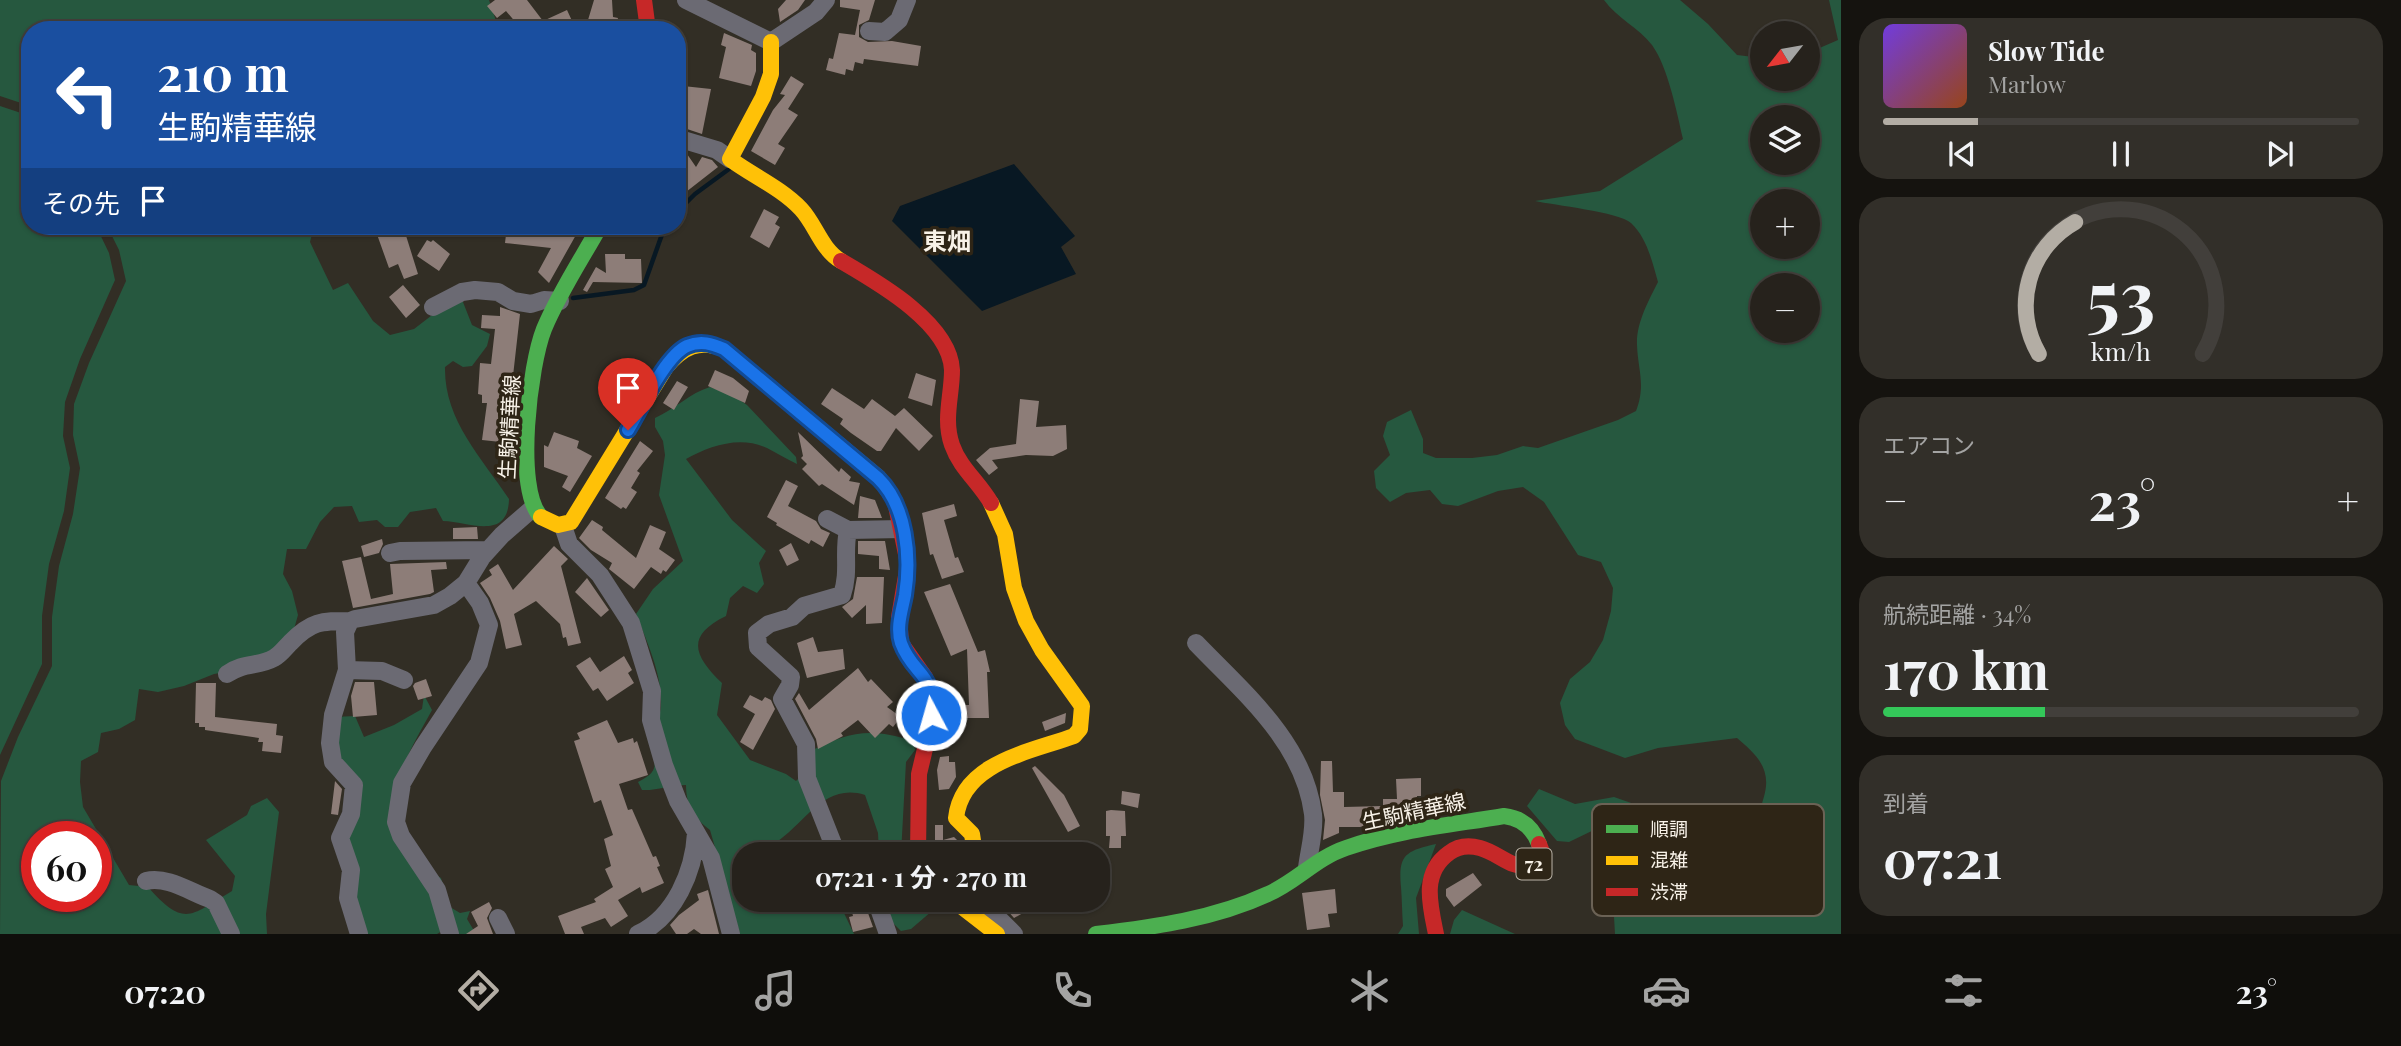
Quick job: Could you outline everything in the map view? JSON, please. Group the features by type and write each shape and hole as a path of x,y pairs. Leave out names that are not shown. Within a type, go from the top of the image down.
{"main road":[{"path":"644,0 647,21"},
{"path":"771,42 771,74 763,97 730,159 804,212 833,256 860,271 932,328 949,353 951,375 946,416 948,434 957,459 968,477 988,498 1004,529 1011,553 1010,572 1032,635 1044,657 1082,706 1080,729 1074,736 985,769 977,775 956,808 956,818 972,834 973,842"},
{"name":"生駒精華線","path":"563,526 547,522 533,508 527,480 533,368 543,332 595,235"},
{"path":"563,526 577,516 666,367 686,346 710,343 724,349 878,478 895,499 908,564 900,617 901,643 931,686 933,698 929,732 919,774 918,842"},
{"name":"生駒精華線","path":"1096,934 1169,925 1241,905 1271,893 1330,854 1395,834 1492,817 1514,817 1534,830 1542,852 1531,866 1514,866 1490,851 1465,846 1455,849 1434,865 1429,884 1429,902 1436,934"},
{"path":"969,912 997,934"}],"street":[{"path":"686,0 771,42 816,12 826,0"},
{"path":"869,31 885,32 899,20 907,0"},
{"path":"686,141 717,150 730,159"},
{"path":"433,307 462,292 475,290 498,292 513,301 531,304 544,300 560,301"},
{"path":"227,674 239,665 267,662 276,657 312,624 321,621 350,621 435,605 466,583 488,550 533,508"},
{"path":"827,519 848,530 902,528"},
{"path":"563,526 569,544 600,575 631,623 652,691 651,720 664,765 678,801 711,858 731,934"},
{"path":"832,842 807,778 806,744 782,699 790,685 791,677 758,647 757,633 769,624 792,617 804,606 842,595 848,577 845,546 848,530"},
{"path":"390,553 488,550"},
{"path":"450,934 437,890 401,836 396,822 402,783 479,663 489,625 480,603 466,583"},
{"path":"350,621 345,632 346,670 333,715 330,743 333,762 354,785 351,814 340,838 351,870 348,898 359,934"},
{"path":"1196,643 1267,717 1292,753 1309,791 1314,817 1307,868"},
{"path":"346,670 382,671 404,680"},
{"path":"648,932 681,891 695,855 696,833"},
{"path":"146,881 169,881 211,899 232,934"},
{"path":"880,912 888,934"},
{"path":"993,912 1014,934"}],"green space":[{"path":"0,0 489,0 496,21 21,21 21,103 0,96"},
{"path":"1604,0 1680,0 1708,24 1737,55 1750,57 1750,91 1820,91 1820,48 1838,40 1829,0 1841,0 1841,934 1615,934 1614,916 1824,916 1824,804 1762,804 1766,786 1762,765 1737,738 1658,748 1625,758 1575,739 1565,725 1560,703 1570,679 1590,662 1603,640 1611,611 1613,588 1601,562 1578,555 1544,502 1523,487 1498,491 1458,506 1442,504 1430,490 1406,493 1390,502 1376,488 1374,471 1390,455 1383,436 1387,422 1411,410 1423,439 1423,453 1436,458 1472,458 1497,455 1523,446 1538,448 1636,411 1641,386 1637,337 1644,312 1658,282 1645,243 1637,229 1624,219 1600,212 1535,201 1600,191 1683,139 1663,65 1647,39"},
{"path":"0,106 21,113 21,235 100,235 109,253 115,280 80,359 65,402 63,436 70,468 64,511 49,564 42,616 42,664 0,755"},
{"path":"112,235 312,235 310,242 333,290 348,283 373,321 390,335 414,329 461,297 472,325 490,334 487,346 472,366 463,367 453,361 445,367 446,386 457,421 509,499 507,512 502,520 495,525 486,526 443,521 436,508 410,512 398,527 385,527 377,520 359,522 352,506 334,507 320,522 306,549 287,549 283,574 292,591 298,615 294,629 254,667 214,674 184,686 158,692 139,689 135,720 119,729 101,733 98,752 81,761 83,807 91,821 21,821 21,912 112,912 112,856 129,885 148,887 171,909 188,914 232,891 235,876 206,840 247,815 251,806 267,798 279,812 266,914 267,934 0,934 1,781 18,737 52,666 52,617 59,566 73,514 80,468 73,435 74,404 89,363 126,281 119,250"},
{"path":"710,387 734,396 747,405 796,457 797,464 767,448 746,442 715,446 686,459 732,520 766,551 759,563 764,584 757,593 743,586 730,598 726,616 704,631 699,639 700,655 722,683 717,715 750,760 786,774 796,781 807,770 807,753 847,736 883,734 913,741 915,750 906,762 902,842 878,842 865,795 838,794 826,799 776,842 732,842 732,906 710,830 692,811 686,785 642,790 638,782 646,778 655,766 653,737 660,714 661,693 649,647 636,614 653,589 683,561 659,495 665,455 663,441 655,427 655,418"},
{"path":"424,695 432,710 410,751 400,777 392,822 431,872 441,878 450,907 460,913 470,911 467,919 476,934 458,934 447,928 437,934 354,934 341,840 352,803 341,780 334,717 355,716 364,737 394,725 422,709"},
{"path":"1539,789 1575,804 1614,797 1634,804 1592,804 1592,831 1569,842 1557,841 1527,806"},
{"path":"1436,844 1416,898 1419,934 1398,934 1403,926 1400,876 1403,861 1411,852"},
{"path":"1462,910 1515,934 1450,934 1454,920"},
{"path":"734,912 844,912 854,934 740,934"},
{"path":"890,912 931,912 911,929 901,931 892,922"}],"water":[{"path":"1014,164 1075,236 1061,247 1076,274 982,311 892,221 900,206"}],"building":[{"path":"495,0 527,0 543,21 514,21 506,11 497,18 487,6"},
{"path":"594,0 612,0 613,17 618,18 617,21 588,21"},
{"path":"786,0 805,0 798,10 780,22 778,9"},
{"path":"840,0 875,0 869,20 859,25 859,37 868,42 892,41 921,46 918,66 864,59 863,64 855,62 853,71 846,69 845,75 826,70 829,58 833,59 839,33 855,35 860,10 840,7"},
{"path":"567,10 572,21 543,21"},
{"path":"724,33 752,45 751,50 756,53 756,71 751,86 719,78 726,47 721,45"},
{"path":"791,76 804,84 788,109 798,115 778,144 785,148 775,165 751,151 773,110 785,95 780,94"},
{"path":"686,86 711,89 702,134 686,129"},
{"path":"686,155 696,167 702,157 712,160 718,167 686,192"},
{"path":"764,209 779,217 775,224 780,227 769,248 750,237"},
{"path":"377,235 406,235 418,274 404,279 398,264 389,268"},
{"path":"506,235 576,235 549,283 538,272 551,248 505,243"},
{"path":"427,240 433,240 450,254 439,271 417,256"},
{"path":"605,254 625,254 625,259 641,259 642,283 593,282 587,292 583,290 596,267 606,273"},
{"path":"403,285 420,305 406,318 389,297"},
{"path":"500,307 520,314 513,376 516,376 511,443 482,440 487,403 482,403 482,395 478,394 480,363 491,364 495,329 481,328 482,315 500,316"},
{"path":"715,370 733,378 749,391 745,403 708,386"},
{"path":"916,373 936,380 932,406 908,398"},
{"path":"677,381 688,387 674,410 663,403"},
{"path":"832,388 864,409 872,399 895,416 904,408 933,436 919,451 896,428 881,451 877,451 840,424 843,419 821,404"},
{"path":"1020,399 1039,401 1036,427 1066,425 1067,449 1053,456 1026,455 992,460 998,468 989,475 976,460 990,448 1016,444"},
{"path":"554,432 579,441 577,448 592,456 570,492 562,487 568,476 544,467 544,445 548,447"},
{"path":"798,432 839,472 841,468 851,477 849,481 860,483 854,505 822,484 819,486 802,469 807,464 801,458 803,456"},
{"path":"640,441 653,451 637,471 640,473 631,488 637,492 626,509 621,509 605,498"},
{"path":"786,480 798,486 788,506 816,521 821,529 830,533 823,547 811,540 809,544 767,517"},
{"path":"860,496 875,500 882,518 858,518"},
{"path":"954,504 957,516 944,520 955,558 958,557 964,572 942,579 933,554 930,555 922,513"},
{"path":"592,520 636,558 650,525 666,532 659,549 675,560 666,572 663,570 661,574 651,567 634,589 609,569 612,563 591,550 579,538"},
{"path":"477,527 478,539 453,539 453,528"},
{"path":"382,539 379,553 364,557 361,546"},
{"path":"858,541 885,541 890,570 879,569 879,556 858,554"},
{"path":"791,543 799,560 787,566 779,550"},
{"path":"554,546 568,559 561,566 581,643 568,646 560,624 536,601 514,614 522,645 506,649 500,621 480,583 492,575 489,570 498,564 513,590"},
{"path":"361,557 371,599 393,594 390,564 446,562 447,569 431,570 434,592 430,594 353,608 342,561"},
{"path":"857,577 884,577 882,623 866,624 866,605 852,618 842,607 853,599"},
{"path":"587,578 609,610 601,617 575,592"},
{"path":"950,584 978,652 985,650 990,672 987,672 989,718 961,718 960,705 969,705 967,649 951,656 924,592"},
{"path":"813,637 818,652 843,649 845,669 807,678 797,643"},
{"path":"624,656 632,670 628,673 634,683 607,701 598,688 593,691 576,666 590,657 600,672"},
{"path":"858,668 868,682 871,679 893,702 887,707 901,717 893,727 889,724 875,738 858,720 841,733 843,736 818,749 816,739 795,699 799,693 809,710"},
{"path":"426,679 432,696 418,700 413,686"},
{"path":"355,682 374,682 377,715 353,717 351,696"},
{"path":"196,683 216,683 215,717 277,724 276,735 283,736 281,753 262,751 263,742 258,742 259,738 199,727 199,723 195,723"},
{"path":"750,695 762,701 765,697 771,700 775,709 753,750 740,742 755,714 743,707"},
{"path":"1066,713 1065,723 1045,731 1042,722"},
{"path":"607,720 618,743 633,738 634,743 637,741 648,775 619,784 628,810 632,809 653,857 656,856 660,866 657,867 664,883 642,893 640,887 618,900 628,916 611,927 605,918 581,927 584,934 565,934 558,916 596,902 594,899 613,887 605,869 611,866 604,839 613,835 601,800 594,803 574,741 580,739 577,733"},
{"path":"949,756 949,762 955,762 956,777 949,789 939,790 937,770 940,757"},
{"path":"1321,761 1332,761 1333,792 1344,792 1344,807 1383,806 1383,799 1397,799 1396,779 1421,778 1421,796 1417,796 1418,813 1380,818 1380,821 1360,827 1339,827 1339,833 1323,840 1325,820 1320,795"},
{"path":"1035,766 1064,795 1080,826 1068,832 1032,768"},
{"path":"335,781 342,789 338,815 331,814"},
{"path":"1122,791 1140,794 1138,808 1121,804"},
{"path":"1106,811 1125,811 1126,836 1121,836 1121,848 1110,848 1110,836 1106,836"},
{"path":"935,825 943,825 943,840 954,837 958,842 935,842"},
{"path":"1473,873 1482,885 1454,907 1446,896 1446,889"},
{"path":"1335,889 1337,913 1328,914 1330,927 1307,930 1302,893"},
{"path":"708,890 719,934 701,934 694,929 687,934 676,934 670,925 699,900 697,894"},
{"path":"489,902 492,908 487,918 493,934 466,934 478,926 471,912"},
{"path":"852,912 868,913 873,927 853,932 849,917 853,916"},
{"path":"1009,912 1025,912 1014,918"}],"waterway":[{"path":"686,203 729,169"},
{"path":"573,298 634,290 644,285 662,235"}],"traffic: fast":[{"path":"541,517 533,502 526,454 534,369 544,329 595,235"},
{"path":"1096,934 1162,925 1226,910 1278,889 1335,852 1404,832 1504,816 1526,825 1539,844"}],"traffic: slow":[{"path":"771,42 771,74 763,97 730,159 776,188 801,209 828,250 841,261"},
{"path":"541,517 558,525 571,522 666,367 679,354 699,345 724,349 879,478 895,501"},
{"path":"973,842 972,834 956,818 961,799 971,784 1001,762 1074,736 1080,729 1082,706 1042,650 1026,621 1014,588 1005,534 991,503"},
{"path":"969,912 997,934"}],"traffic: jam":[{"path":"644,0 647,21"},
{"path":"841,261 891,292 925,320 939,336 948,353 952,370 948,417 952,445 960,461 991,503"},
{"path":"895,501 908,564 899,617 901,643 925,677 933,698 929,732 919,774 918,842"},
{"path":"1436,934 1430,901 1431,880 1434,870 1449,853 1468,846 1476,847 1511,863 1531,866 1542,852 1539,844"}],"district":[{"name":"東畑","path":"947,242"}],"route":[{"path":"628,430 666,367 677,354 686,346 710,343 724,349 889,488 895,499 908,564 900,617 901,643 931,686 931,715"}]}
